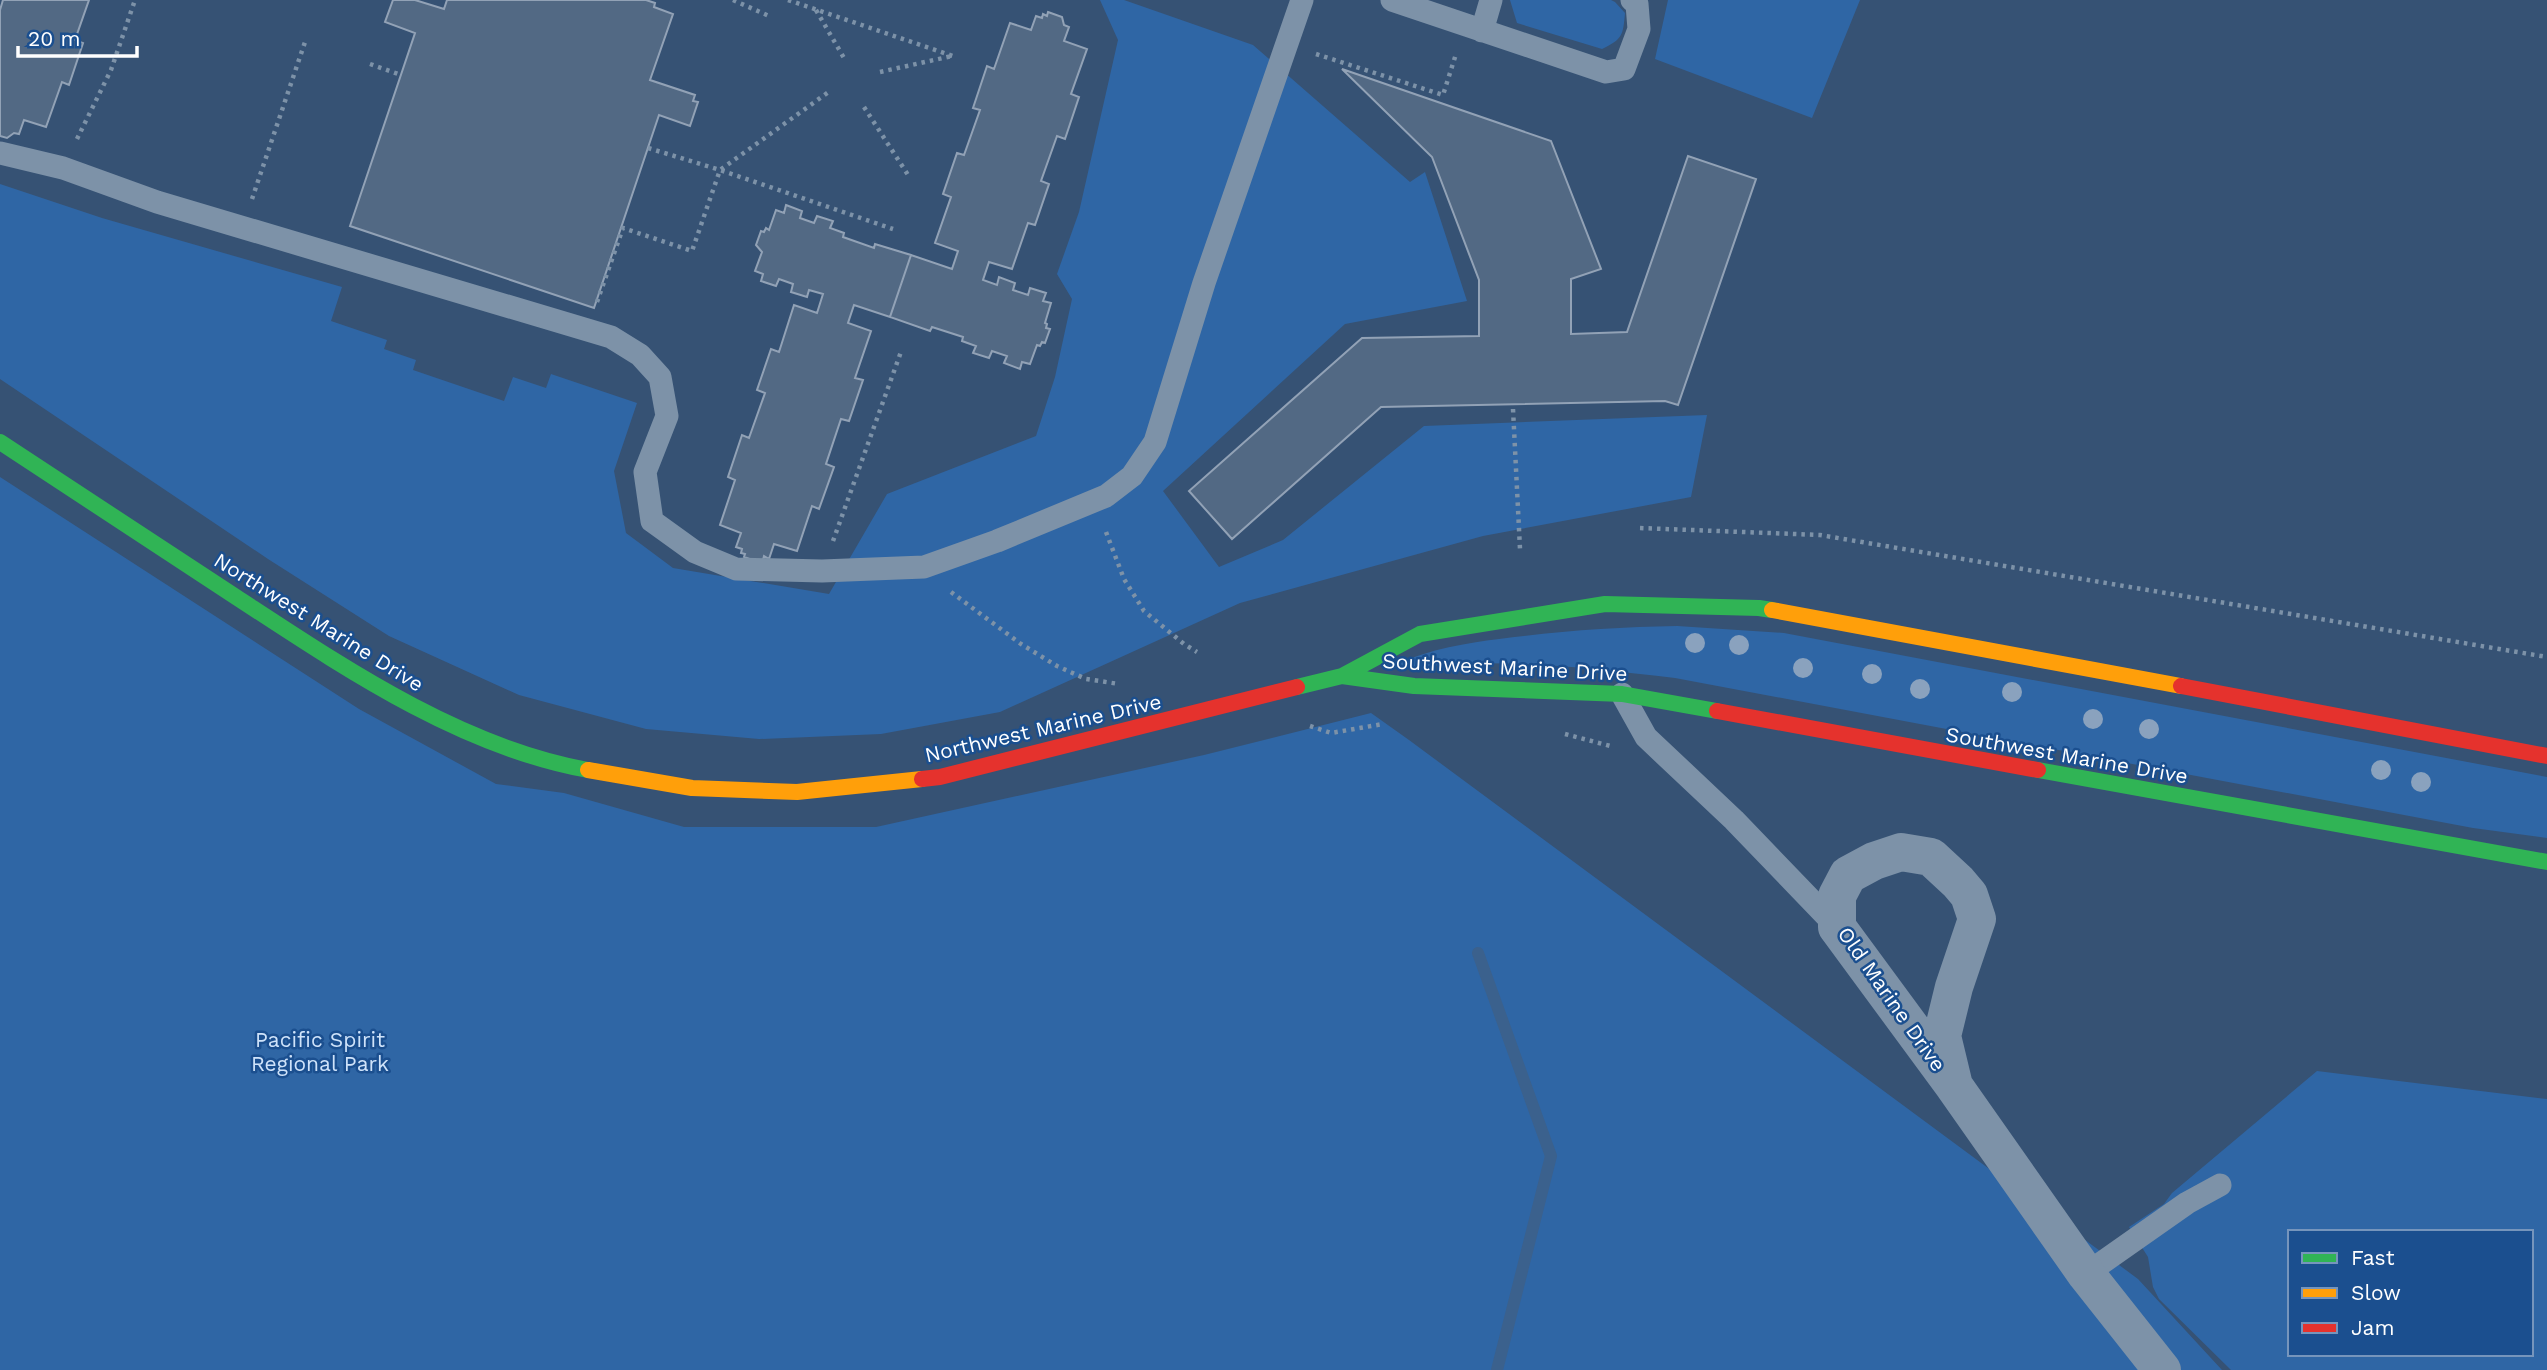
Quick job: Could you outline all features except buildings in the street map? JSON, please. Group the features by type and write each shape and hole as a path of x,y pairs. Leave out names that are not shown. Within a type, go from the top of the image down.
{"street":[{"name":"Northwest Marine Drive","path":"0,442 346,669 408,704 492,742 572,767 692,788 797,792 940,777 1342,676"},
{"name":"Southwest Marine Drive","path":"1342,676 1420,634 1605,604 1759,608 2547,756"},
{"name":"Southwest Marine Drive","path":"1342,676 1415,686 1622,694 2547,862"},
{"name":"Old Marine Drive","path":"1954,1086 1942,1036 1954,987 1977,919 1969,895 1931,858 1901,852 1848,874 1837,895 1837,927 1954,1086 2086,1274 2162,1370"}],"lane":[{"path":"0,153 63,168 157,202 611,337 639,355 660,377 667,416 645,472 652,521 695,552 736,569 822,571 924,567 1106,496 1132,476 1155,442 1204,283 1302,0"},
{"path":"1392,0 1606,72 1624,69 1639,29 1637,4 1632,0"},
{"path":"1474,28 1491,0"},
{"path":"1622,694 1646,737 1734,820 1837,927"},
{"path":"2086,1274 2187,1203 2220,1185"}],"path":[{"path":"63,168 111,70 135,0"},
{"path":"733,0 769,16"},
{"path":"788,0 953,56 880,72"},
{"path":"816,9 845,58"},
{"path":"1288,45 1443,95 1474,28"},
{"path":"243,226 305,42"},
{"path":"370,64 401,75"},
{"path":"596,304 623,228 692,251 720,170 830,90"},
{"path":"864,107 910,178"},
{"path":"648,148 893,229"},
{"path":"822,571 902,349"},
{"path":"1513,409 1520,549"},
{"path":"1106,496 1106,536 1124,579 1144,611 1197,652"},
{"path":"1640,528 1820,535 2547,657"},
{"path":"903,568 961,597 1021,644 1057,666 1086,679 1119,684"}],"green space":[{"path":"1100,0 1124,0 1253,45 1410,182 1425,172 1467,301 1345,324 1163,491 1219,567 1283,540 1424,426 1707,415 1691,497 1483,536 1240,603 1000,712 881,734 759,739 646,729 519,695 389,636 268,559 0,379 0,184 102,218 342,287 331,321 387,340 384,349 416,360 413,370 504,401 513,377 546,388 551,374 637,403 614,471 626,533 673,568 829,594 887,494 1036,436 1055,377 1072,299 1057,274 1079,212 1118,40"},
{"path":"1510,0 1611,0 1625,13 1621,36 1602,49 1517,23"},
{"path":"1668,0 1860,0 1812,118 1655,59"},
{"name":"Pacific Spirit Regional Park","path":"0,477 359,709 496,784 564,793 684,827 876,827 1204,755 1371,713 2138,1279 2222,1370 0,1370"},
{"path":"1677,626 1784,633 2547,777 2547,838 2473,828 1675,678 1506,663 1405,669 1400,663 1436,650 1487,641 1588,630"},
{"path":"2317,1071 2547,1099 2547,1370 2231,1370 2159,1299 2153,1287 2148,1257 2129,1227 2164,1204 2172,1193"}],"waterway":[{"path":"1478,953 1551,1156 1497,1370"}],"traffic: fast":[{"path":"0,442 318,650 404,701 494,743 541,759 588,770"},
{"path":"1297,687 1342,676 1420,634 1605,604 1772,610"},
{"path":"1342,676 1414,686 1622,694 1717,711"},
{"path":"2038,770 2547,862"}],"traffic: slow":[{"path":"1772,610 2181,686"},
{"path":"588,770 692,788 797,792 922,779"}],"traffic: jam":[{"path":"2181,686 2547,756"},
{"path":"922,779 940,777 1297,687"},
{"path":"1717,711 2038,770"}]}
